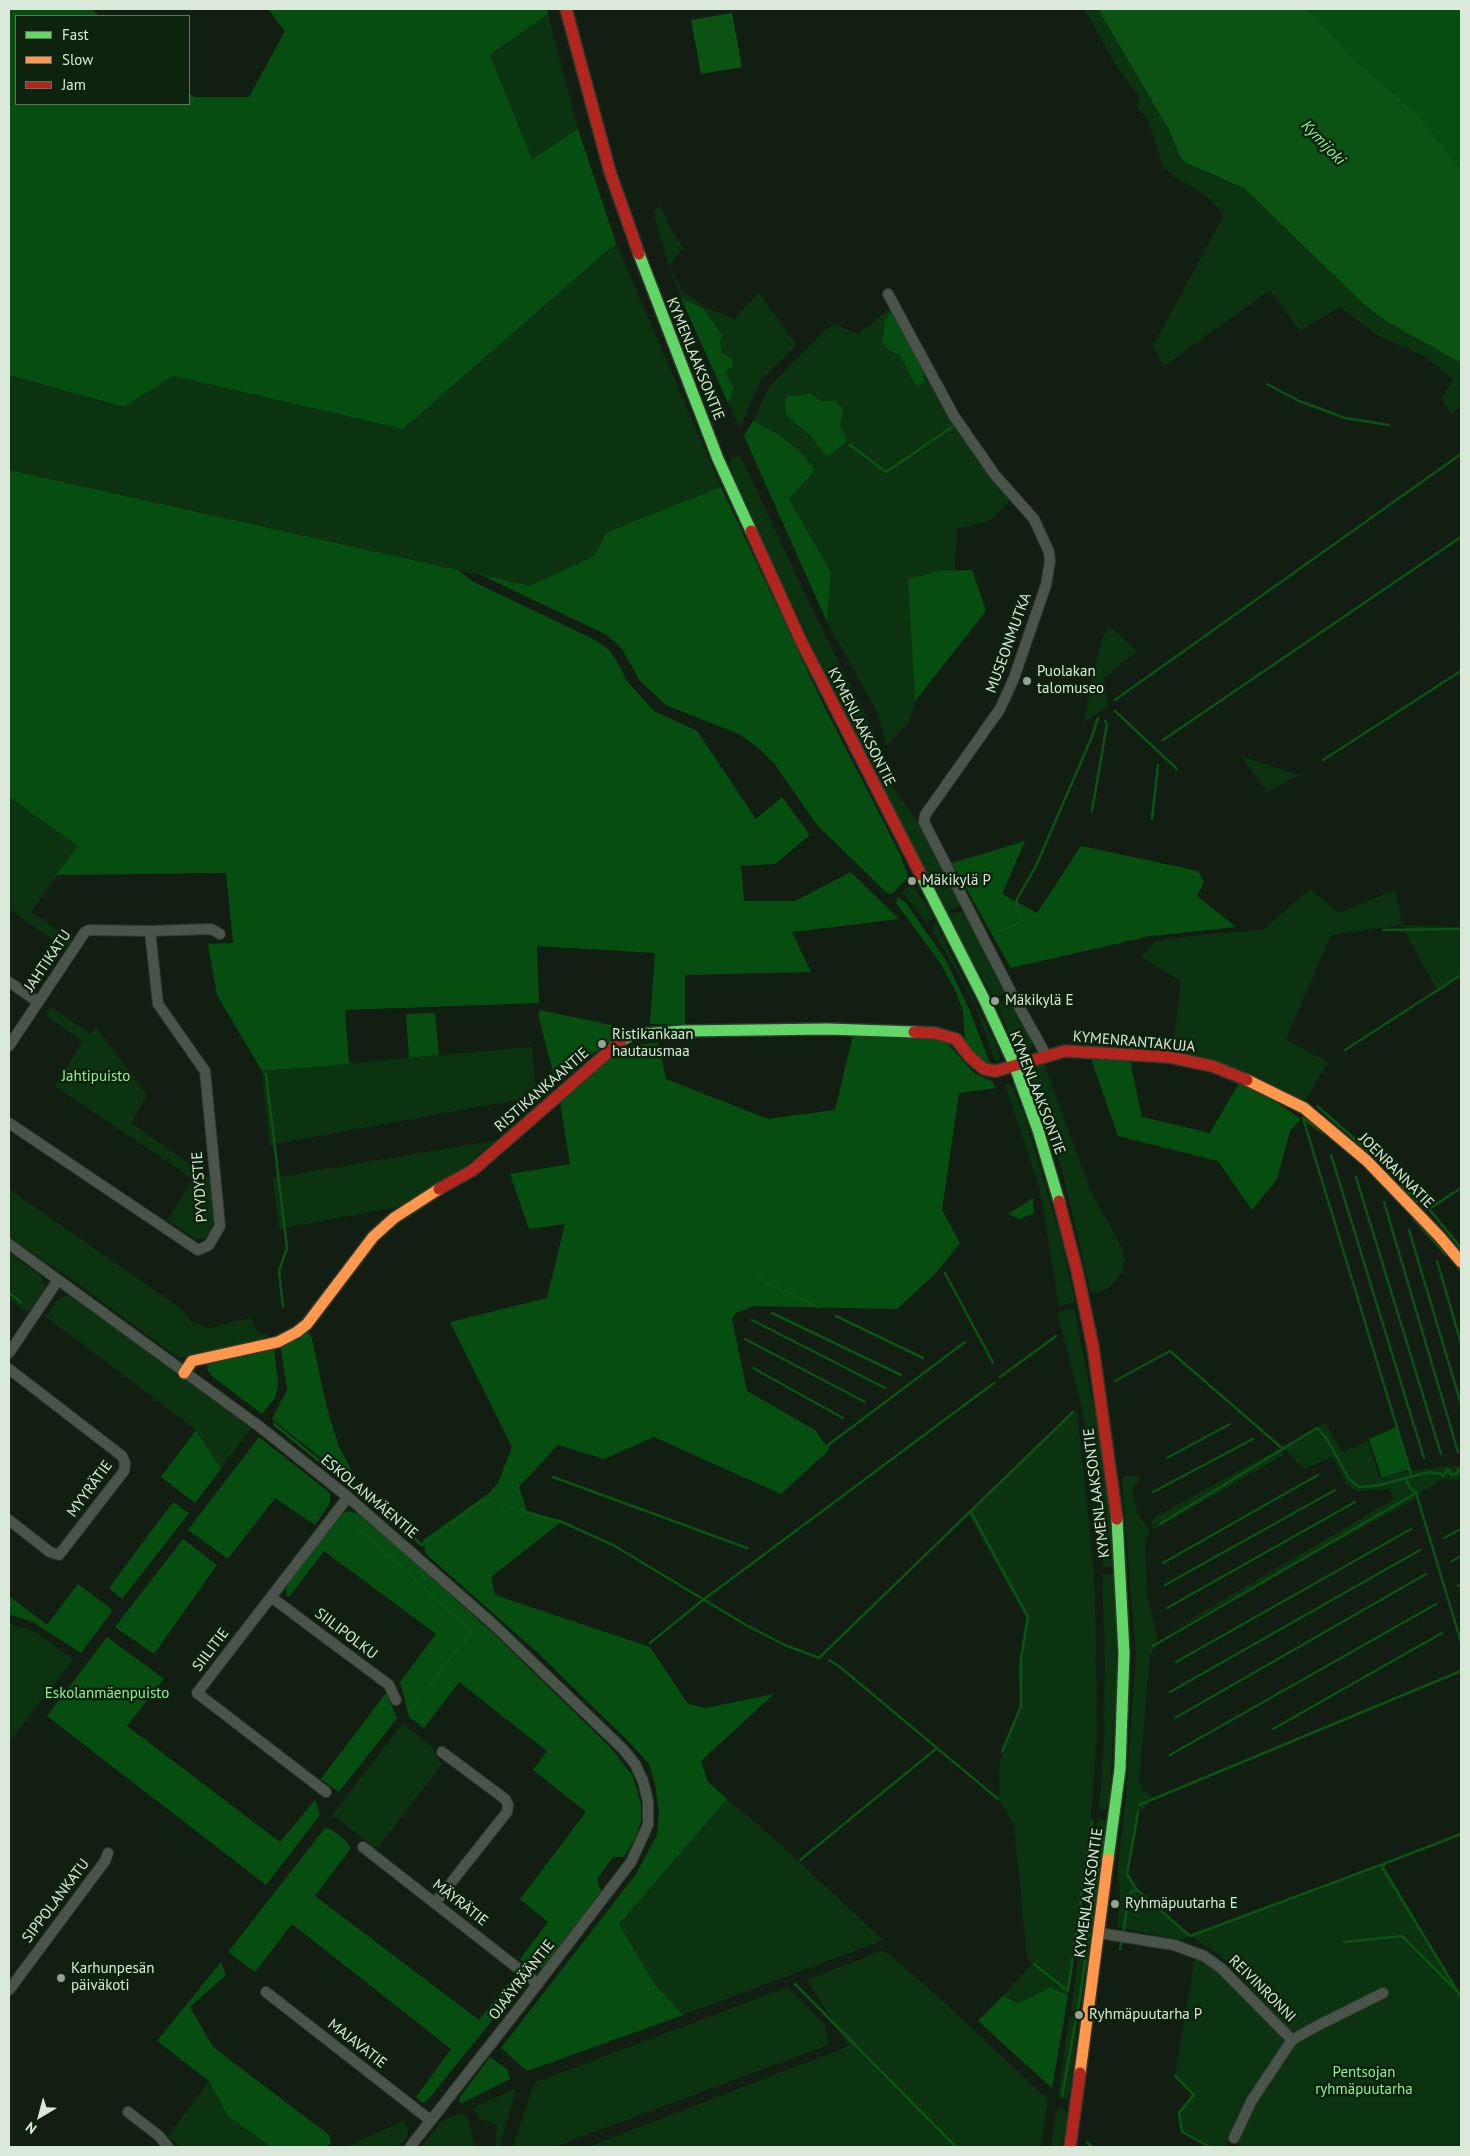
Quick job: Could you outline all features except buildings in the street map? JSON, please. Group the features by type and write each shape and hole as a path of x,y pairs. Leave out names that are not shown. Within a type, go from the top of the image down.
{"main road":[{"name":"KYMENLAAKSONTIE","path":"566,9 571,36 610,172 652,292 718,459 801,641 984,999 1014,1064 1038,1130 1077,1271 1093,1347 1118,1519 1123,1611 1123,1710 1118,1785 1070,2147"},
{"name":"RISTIKANKAANTIE","path":"184,1373 192,1362 278,1342 297,1332 307,1324 367,1244 394,1218 424,1198 474,1170 621,1040 631,1035 683,1030 799,1029 935,1032 956,1039 969,1056 984,1068 996,1071 1014,1064"},
{"name":"KYMENRANTAKUJA","path":"1014,1064 1066,1051 1169,1057 1212,1066 1249,1081 1304,1108"},
{"name":"JOENRANNATIE","path":"1304,1108 1348,1143 1367,1161 1435,1231 1461,1262"}],"street":[{"name":"MUSEONMUTKA","path":"888,294 954,416 995,475 1034,519 1049,552 1050,561 1046,584 1014,678 1000,709 924,815 924,822 1012,994 1046,1055"},
{"name":"JAHTIKATU","path":"9,1046 85,932 90,930 211,929 220,934"},
{"name":"PYYDYSTIE","path":"9,1123 198,1250 209,1245 220,1226 205,1071 158,1004 150,931"},
{"path":"9,982 38,1002"},
{"name":"ESKOLANMÄENTIE","path":"9,1244 260,1427 348,1497 493,1624 623,1749 635,1764 643,1781 648,1802 648,1824"},
{"path":"9,1353 58,1280"},
{"name":"MYYRÄTIE","path":"9,1369 122,1456 125,1464 124,1471 59,1555 50,1552 9,1520"},
{"name":"SIILITIE","path":"326,1792 197,1693 348,1497"},
{"name":"SIILIPOLKU","path":"271,1597 389,1685 396,1700"},
{"path":"435,1903 507,1812 508,1805 505,1799 442,1752"},
{"name":"OJAÄYRÄÄNTIE","path":"410,2147 631,1862 648,1824"},
{"name":"MÄYRÄTIE","path":"362,1847 538,1984"},
{"name":"SIPPOLANKATU","path":"9,1990 105,1861 108,1853"},
{"name":"REIVINRONNI","path":"1099,1934 1174,1944 1204,1956 1222,1968 1292,2040 1252,2100 1234,2138"},
{"name":"MAJAVATIE","path":"266,1992 430,2120"},
{"path":"1292,2040 1384,1993"},
{"path":"128,2112 159,2136 168,2147"}],"green space":[{"path":"9,9 91,9 99,15 15,15 15,105 190,105 190,93 194,97 249,97 285,31 268,9 547,9 548,14 490,55 532,159 578,129 616,243 403,429 173,376 124,407 9,375"},
{"path":"1084,9 1098,9 1169,130 1180,156 1209,174 1245,189 1367,307 1386,321 1461,362 1461,407 1451,414 1441,399 1453,380 1426,357 1377,335 1340,307 1300,331 1270,290 1163,367 1153,346 1223,217 1219,209 1205,195 1176,178 1163,166 1147,117 1137,108 1139,96 1117,67"},
{"path":"1306,9 1461,9 1461,170 1419,115 1353,58 1318,18"},
{"path":"548,14 578,129 532,159 490,55"},
{"path":"660,205 672,231 683,248 669,266 653,212"},
{"path":"616,243 721,487 607,532 594,556 530,586 9,470 9,375 124,407 173,376 403,429"},
{"path":"669,266 683,292 705,307 734,319 759,293 797,345 761,380 740,428 728,403 734,390 725,372 720,343 703,308 681,298"},
{"path":"681,298 703,308 722,335 720,343 722,353 732,359 733,366 725,372 734,390 728,403"},
{"path":"891,308 1012,499 989,522 957,528 955,571 938,571 908,579 915,701 909,722 887,745 876,710 827,622 831,572 789,499 753,421 769,387 826,329 834,324 858,334"},
{"path":"889,313 896,315 900,327 923,369 924,383 916,386 900,355 889,350 882,343 885,323"},
{"path":"810,393 821,401 836,401 843,410 840,426 847,441 829,456 823,452 812,437 786,415 785,402 788,396"},
{"path":"753,421 779,435 802,454 815,470 789,499 831,572 827,622 744,436"},
{"path":"740,455 815,615 874,732 882,768 893,788 928,836 963,905 949,910 951,915 965,910 1006,993 994,998 964,947 835,695 733,476 729,460"},
{"path":"9,470 458,570 472,581 593,639 607,648 617,661 626,680 654,711 697,731 756,819 782,797 810,835 775,864 741,866 744,901 795,901 851,872 899,919 792,932 811,972 685,975 685,1025 650,1024 655,953 537,946 539,1003 345,1010 349,1064 262,1071 217,995 208,944 233,943 226,873 56,875 78,846 9,797"},
{"path":"721,487 823,704 900,854 908,877 892,894 887,893 817,825 776,766 760,749 739,734 666,705 640,681 622,649 607,635 479,574 530,586 594,556 607,532"},
{"path":"972,570 986,611 915,701 908,579 938,571"},
{"path":"1109,625 1137,651 1104,678 1108,706 1083,723 1101,642"},
{"path":"1241,756 1299,775 1267,792"},
{"path":"9,797 78,846 31,912 74,941 67,950 9,909"},
{"path":"1025,841 1002,894 1037,913 1081,846 1198,871 1204,882 1197,896 1236,927 1150,936 1011,968 952,863"},
{"path":"914,886 934,918 927,923 902,892 907,887"},
{"path":"1310,889 1339,913 1395,890 1402,925 1461,927 1461,974 1437,990 1401,925 1331,935 1286,1039 1328,1062 1306,1099 1300,1101 1210,1058 1172,1053 1181,981 1141,957 1156,941 1207,934 1263,930"},
{"path":"898,897 906,903 945,959 970,1011 990,1064 986,1064 965,1042 963,1011 957,994 941,964 896,903"},
{"path":"936,924 996,1045 999,1060 996,1062 975,1006 931,928"},
{"path":"1010,997 1032,1039 1033,1045 1027,1052 1019,1048 1012,1041 997,1003"},
{"name":"Jahtipuisto","path":"51,1007 91,1034 96,1027 147,1095 131,1123 210,1178 214,1216 211,1230 205,1238 198,1239 192,1237 168,1220 193,1179 55,1086 83,1041 45,1015"},
{"path":"540,1010 611,1025 624,1033 588,1057 563,1079 555,1079 538,1015"},
{"path":"435,1013 439,1055 409,1058 406,1014"},
{"path":"853,1035 927,1037 948,1044 975,1074 992,1081 996,1088 959,1093 942,1210 960,1243 935,1274 897,1309 754,1306 736,1313 732,1319 747,1391 815,1430 829,1450 781,1494 654,1437 604,1459 558,1445 519,1487 527,1511 561,1522 491,1577 495,1595 650,1647 688,1704 706,1708 774,1694 701,1761 708,1782 727,1799 619,1924 655,1985 683,2015 527,2071 501,2048 636,1874 657,1835 659,1812 655,1784 649,1764 632,1745 537,1652 426,1554 423,1540 488,1494 498,1483 512,1447 450,1322 547,1298 565,1224 529,1229 510,1174 570,1164 560,1102 619,1051 632,1045 658,1043 666,1079 768,1119 835,1110"},
{"path":"532,1047 536,1103 510,1125 516,1100 270,1145 262,1071"},
{"path":"1091,1059 1130,1061 1142,1117 1210,1133 1239,1083 1270,1098 1301,1119 1290,1131 1277,1179 1252,1210 1218,1161 1118,1136"},
{"path":"1042,1061 1091,1192 1121,1246 1125,1259 1122,1272 1114,1283 1103,1291 1091,1293 1062,1170 1029,1076 1034,1063"},
{"path":"1008,1083 1014,1090 1025,1117 1062,1243 1075,1302 1059,1307 1040,1190 1005,1085"},
{"path":"497,1140 464,1167 397,1207 279,1229 273,1178"},
{"path":"9,1189 180,1308 191,1321 209,1328 250,1318 258,1334 268,1333 268,1337 181,1358 173,1354 70,1278 9,1237"},
{"path":"1033,1198 1034,1213 1020,1219 1008,1214"},
{"path":"9,1253 41,1276 45,1287 42,1296 27,1313 9,1299"},
{"path":"66,1295 77,1299 251,1428 221,1469 196,1430 46,1317 58,1299"},
{"path":"1074,1308 1099,1436 1115,1566 1103,1567 1092,1463 1081,1404 1057,1312"},
{"path":"308,1332 311,1335 327,1408 339,1447 351,1469 349,1480 272,1419 287,1390 281,1349"},
{"path":"274,1347 278,1385 275,1398 262,1414 208,1371 207,1366 209,1364"},
{"path":"1077,1410 1093,1562 1095,1606 1097,1729 1089,1849 1068,1996 1051,1987 1018,2002 1003,1996 1032,1964 1027,1957 1014,1826 999,1800 1000,1761 1021,1707 1018,1667 1026,1618 968,1513"},
{"path":"1325,1423 1342,1452 1368,1441 1380,1479 1409,1471 1461,1466 1461,1480 1443,1479 1425,1489 1413,1500 1159,1638 1394,1499 1390,1489 1356,1491 1348,1486 1332,1457 1304,1469 1282,1447"},
{"path":"1396,1427 1410,1469 1382,1478 1369,1439"},
{"path":"196,1430 221,1469 195,1503 161,1477"},
{"path":"259,1437 330,1493 330,1503 315,1525 275,1498 228,1559 188,1530"},
{"path":"1279,1449 1285,1454 1155,1529 1150,1520"},
{"path":"1124,1476 1142,1476 1133,1488 1133,1497 1138,1514 1150,1530 1145,1542 1147,1594 1158,1640 1150,1656 1139,1779 1141,1789 1155,1798 1138,1813 1127,1874 1136,1889 1190,1936 1182,1940 1117,1927 1120,1896 1117,1872 1126,1797 1136,1654 1122,1481"},
{"path":"173,1502 189,1513 122,1599 109,1588"},
{"path":"348,1511 360,1514 493,1633 610,1747 633,1776 641,1804 641,1821 635,1839 624,1857 613,1857 597,1879 601,1891 543,1967 537,1969 530,1967 520,1959 548,1922 520,1899 586,1812 533,1770 547,1751 459,1682 424,1728 409,1717 400,1682 436,1634 324,1551 289,1597 286,1595 287,1585 341,1514"},
{"path":"183,1539 217,1565 154,1654 115,1627"},
{"path":"1102,1574 1114,1574 1117,1671 1109,1801 1106,1809 1102,1811 1099,1810 1104,1743 1105,1661"},
{"name":"Eskolanmäenpuisto","path":"78,1584 112,1611 81,1653 33,1622 9,1614 9,1596 47,1625"},
{"path":"9,1624 36,1632 73,1660 9,1742"},
{"name":"Eskolanmäenpuisto","path":"107,1637 164,1679 127,1726 280,1842 315,1800 320,1815 266,1885 47,1716"},
{"path":"386,1693 397,1718 339,1792 321,1779"},
{"path":"403,1723 433,1748 438,1760 443,1763 377,1849 332,1815"},
{"path":"727,1799 769,1834 882,1939 876,1943 683,2015 655,1985 605,1919"},
{"path":"1098,1818 1105,1820 1106,1824 1083,1991 1079,2008 1077,2011 1072,2012 1071,2010"},
{"path":"325,1828 331,1829 346,1841 351,1848 315,1896 479,2020 514,1976 518,1980 519,1987 426,2102 421,2102 416,2097 451,2049 292,1924 255,1972 228,1952"},
{"name":"Pentsojan ryhmäpuutarha","path":"1383,1863 1461,1998 1461,2147 1238,2147 1242,2129 1256,2099 1294,2045 1389,1996 1386,1988 1370,1993 1296,2032 1289,2030 1220,1955 1190,1936"},
{"path":"881,1951 888,1953 945,2003 1048,2100 1041,2147 588,2147 849,2046 807,1980"},
{"path":"1195,1957 1216,1969 1284,2036 1286,2044 1247,2099 1225,2147 1212,2147 1183,2132 1178,2112 1193,2092 1175,2075"},
{"path":"221,1962 226,1975 190,2007 213,2047 329,2135 331,2143 326,2147 271,2147 227,2115 209,2081 157,2041"},
{"path":"788,1987 826,2026 828,2045 554,2147 513,2147 534,2083"},
{"path":"1051,1987 1068,1996 1052,2088 978,2021 1003,1996 1018,2003"},
{"path":"1069,2017 1077,2018 1076,2041 1070,2093 1066,2099 1058,2097"},
{"path":"490,2057 507,2069 510,2079 462,2103 459,2102 460,2097"},
{"path":"209,2081 227,2115 271,2147 180,2147 168,2136"},
{"path":"514,2089 516,2092 499,2147 496,2147 497,2124 480,2120 474,2107"},
{"path":"1058,2108 1064,2109 1067,2117 1062,2147 1051,2147 1055,2114"},
{"path":"463,2114 468,2119 475,2147 421,2147 443,2120"},
{"path":"404,2121 408,2130 406,2138 399,2147 345,2147"}],"water":[{"name":"Kymijoki","path":"1098,9 1306,9 1318,18 1353,58 1419,115 1461,170 1461,362 1386,321 1367,307 1245,189 1185,162 1180,156 1169,130"},
{"path":"732,13 742,67 701,74 691,20"}],"waterway":[{"path":"1267,384 1299,401 1345,418 1389,425"},
{"path":"850,445 886,472 955,425"},
{"path":"1115,700 1461,454"},
{"path":"1163,740 1461,537"},
{"path":"1323,760 1461,671"},
{"path":"1115,711 1177,769"},
{"path":"1002,931 1022,921 1016,909 1017,899 1036,866 1091,739 1098,718"},
{"path":"1092,811 1107,724 1105,721"},
{"path":"1152,819 1158,765"},
{"path":"1383,930 1461,929"},
{"path":"1345,1050 1461,975"},
{"path":"266,1074 287,1248 279,1271 283,1307"},
{"path":"1317,1106 1381,1162"},
{"path":"1303,1118 1412,1477"},
{"path":"1304,1119 1322,1132"},
{"path":"1331,1155 1424,1458"},
{"path":"1356,1177 1441,1454"},
{"path":"1401,1185 1423,1206 1429,1209 1461,1248"},
{"path":"1429,1209 1461,1188"},
{"path":"1384,1202 1458,1452"},
{"path":"1413,1218 1446,1255"},
{"path":"1409,1230 1461,1404"},
{"path":"1437,1261 1461,1343"},
{"path":"1457,1266 1461,1271"},
{"path":"945,1273 993,1363"},
{"path":"757,1278 818,1307"},
{"path":"9,1293 22,1303"},
{"path":"772,1313 901,1375"},
{"path":"836,1316 923,1358"},
{"path":"752,1320 885,1388"},
{"path":"1000,1377 1056,1336"},
{"path":"745,1339 865,1402"},
{"path":"827,1446 965,1342"},
{"path":"1115,1381 1170,1351 1283,1449"},
{"path":"753,1368 843,1418"},
{"path":"650,1643 703,1600 994,1383"},
{"path":"274,1424 422,1545 483,1500 562,1522 613,1545 746,1625 785,1645 819,1658 1073,1412"},
{"path":"1167,1458 1230,1424"},
{"path":"1160,1524 1317,1428 1327,1439 1349,1479 1359,1487 1375,1486 1430,1472 1440,1473 1443,1476 1448,1469 1451,1475 1458,1473 1458,1469 1461,1469"},
{"path":"1153,1492 1253,1439"},
{"path":"1163,1563 1318,1475"},
{"path":"553,1477 747,1548"},
{"path":"1406,1479 1410,1488 1416,1493 1461,1642"},
{"path":"1165,1585 1335,1490"},
{"path":"1153,1646 1416,1493"},
{"path":"1167,1608 1355,1502"},
{"path":"971,1512 1028,1617 1021,1659 1021,1706 1002,1752"},
{"path":"356,1526 472,1631 409,1711"},
{"path":"1176,1662 1411,1529"},
{"path":"1444,1538 1461,1529"},
{"path":"1170,1692 1420,1550"},
{"path":"1452,1561 1461,1556"},
{"path":"1175,1718 1426,1574"},
{"path":"1170,1755 1436,1604"},
{"path":"1273,1729 1442,1633"},
{"path":"829,1660 840,1667 998,1799"},
{"path":"1139,1805 1461,1671"},
{"path":"800,1860 937,1748"},
{"path":"1138,1813 1127,1874 1136,1889 1190,1936 1386,1863"},
{"path":"1034,1964 1068,1991 1092,1821"},
{"path":"1078,2009 1105,1828"},
{"path":"1461,1834 1386,1863 1382,1867 1461,1997"},
{"path":"1123,1933 1129,1897 1132,1891 1138,1891"},
{"path":"1344,1942 1402,1936 1457,1991"},
{"path":"1120,1949 1122,1938"},
{"path":"795,1984 955,2146"},
{"path":"1062,2096 1076,2019"},
{"path":"1175,2076 1194,2095 1179,2113 1182,2132 1210,2147"},
{"path":"1087,2142 1092,2147"}],"traffic: fast":[{"path":"639,254 718,459 751,531"},
{"path":"921,875 984,999 1014,1064 1038,1130 1059,1201"},
{"path":"622,1040 631,1035 683,1031 828,1029 914,1032"},
{"path":"1108,1859 1120,1769 1124,1653 1117,1519"}],"traffic: slow":[{"path":"1247,1080 1304,1108 1367,1161 1440,1237 1461,1262"},
{"path":"184,1373 192,1361 278,1342 297,1332 307,1324 373,1237 394,1218 439,1189"},
{"path":"1080,2073 1108,1859"}],"traffic: jam":[{"path":"566,9 610,172 639,254"},
{"path":"751,531 801,641 921,875"},
{"path":"914,1032 935,1033 956,1039 969,1056 984,1069 996,1071 1065,1051 1169,1057 1212,1066 1247,1080"},
{"path":"439,1189 473,1170 622,1040"},
{"path":"1059,1201 1077,1271 1093,1347 1117,1519"},
{"path":"1070,2147 1080,2073"}],"place":[{"name":"Puolakan talomuseo","path":"1027,681"},
{"name":"Mäkikylä P","path":"912,881"},
{"name":"Mäkikylä E","path":"995,1001"},
{"name":"Ristikankaan hautausmaa","path":"602,1044"},
{"name":"Ryhmäpuutarha E","path":"1115,1904"},
{"name":"Karhunpesän päiväkoti","path":"61,1978"},
{"name":"Ryhmäpuutarha P","path":"1079,2015"}]}
